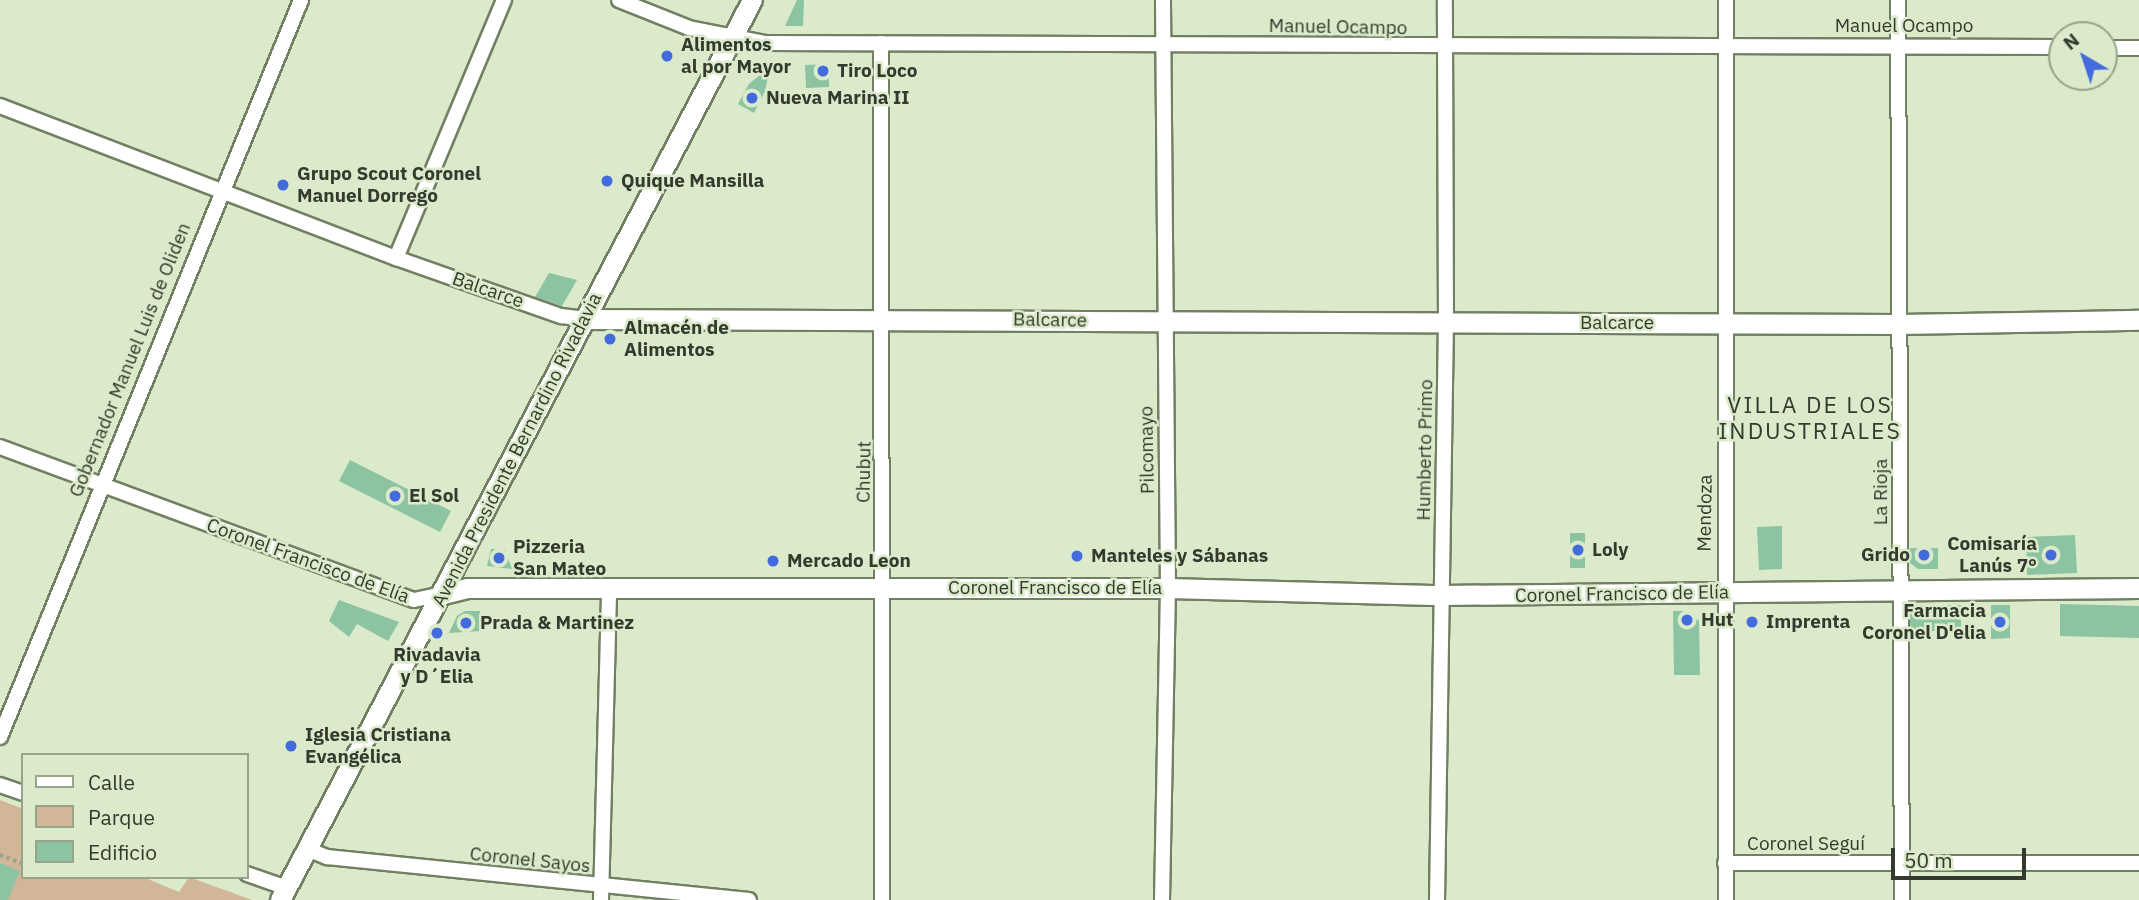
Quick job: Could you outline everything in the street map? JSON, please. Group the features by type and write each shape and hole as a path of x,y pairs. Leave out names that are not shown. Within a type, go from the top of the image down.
{"street":[{"name":"Gobernador Manuel Luis de Oliden","path":"0,737 219,191 301,0"},
{"path":"396,258 504,0"},
{"name":"Manuel Ocampo","path":"619,0 689,27 734,39 881,43 1446,47 2048,47"},
{"name":"Avenida Presidente Bernardino Rivadavia","path":"284,894 443,594 584,319 734,39 752,0"},
{"name":"Pilcomayo","path":"1162,900 1168,588 1163,0"},
{"name":"Humberto Primo","path":"1437,900 1446,323 1445,0"},
{"name":"Mendoza","path":"1726,0 1729,323 1723,593 1726,900"},
{"name":"La Rioja","path":"1898,0 1902,900"},
{"name":"Chubut","path":"881,43 885,318 882,900"},
{"path":"2118,48 2139,48"},
{"name":"Balcarce","path":"0,106 396,258 561,316 584,319 885,318 1899,324 2139,320"},
{"name":"Coronel Francisco de Elía","path":"0,447 414,600 467,589 609,592 1168,588 1442,595 2139,588"},
{"path":"601,894 609,592"},
{"path":"0,785 21,792"},
{"name":"Coronel Sayos","path":"307,849 327,857 601,894 749,900"},
{"name":"Coronel Seguí","path":"1725,863 2139,863"},
{"path":"248,875 284,894"}],"path":[{"path":"0,855 21,863"}],"green space":[{"path":"0,800 21,808 21,879 148,879 179,892 188,879 194,879 252,900 0,900"}],"building":[{"path":"797,0 804,0 803,26 785,26"},
{"path":"829,64 829,87 806,88 805,65"},
{"name":"Nueva Marina II","path":"770,67 765,91 754,113 738,104 749,84"},
{"path":"549,273 577,280 562,306 535,297"},
{"name":"El Sol","path":"350,460 451,511 440,532 339,481"},
{"path":"1782,526 1782,569 1759,570 1757,527"},
{"name":"Loly","path":"1570,533 1585,533 1585,568 1570,568"},
{"name":"Comisaría Lanús 7°","path":"2075,535 2077,573 2027,575 2026,537"},
{"name":"Grido","path":"1910,548 1938,548 1938,569 1918,569 1910,563"},
{"name":"Pizzeria San Mateo","path":"491,549 505,550 512,569 487,566"},
{"path":"339,600 399,622 388,641 357,624 349,637 329,621"},
{"path":"2060,604 2139,606 2139,638 2060,636"},
{"path":"1916,605 1961,605 1961,631 1910,631 1910,609"},
{"name":"Farmacia Coronel D'elia","path":"1991,605 2010,605 2010,638 1991,639"},
{"name":"Prada & Martinez","path":"465,611 480,611 480,631 449,633 457,616"},
{"path":"1673,611 1686,611 1699,621 1700,675 1674,675"},
{"path":"0,863 20,871 8,900 0,900"}],"place":[{"name":"Alimentos al por Mayor","path":"667,56"},
{"name":"Tiro Loco","path":"823,71"},
{"name":"Nueva Marina II","path":"752,98"},
{"name":"Quique Mansilla","path":"607,181"},
{"name":"Grupo Scout Coronel Manuel Dorrego","path":"283,185"},
{"name":"Almacén de Alimentos","path":"610,339"},
{"name":"El Sol","path":"395,496"},
{"name":"Loly","path":"1578,550"},
{"name":"Grido","path":"1924,555"},
{"name":"Comisaría Lanús 7°","path":"2051,555"},
{"name":"Manteles y Sábanas","path":"1077,556"},
{"name":"Pizzeria San Mateo","path":"499,558"},
{"name":"Mercado Leon","path":"773,561"},
{"name":"Hut","path":"1687,620"},
{"name":"Imprenta","path":"1752,622"},
{"name":"Farmacia Coronel D'elia","path":"2000,622"},
{"name":"Prada & Martinez","path":"466,623"},
{"name":"Rivadavia y D´Elia","path":"437,633"},
{"name":"Iglesia Cristiana Evangélica","path":"291,746"}],"district":[{"name":"VILLA DE LOS INDUSTRIALES","path":"1810,417"}]}
